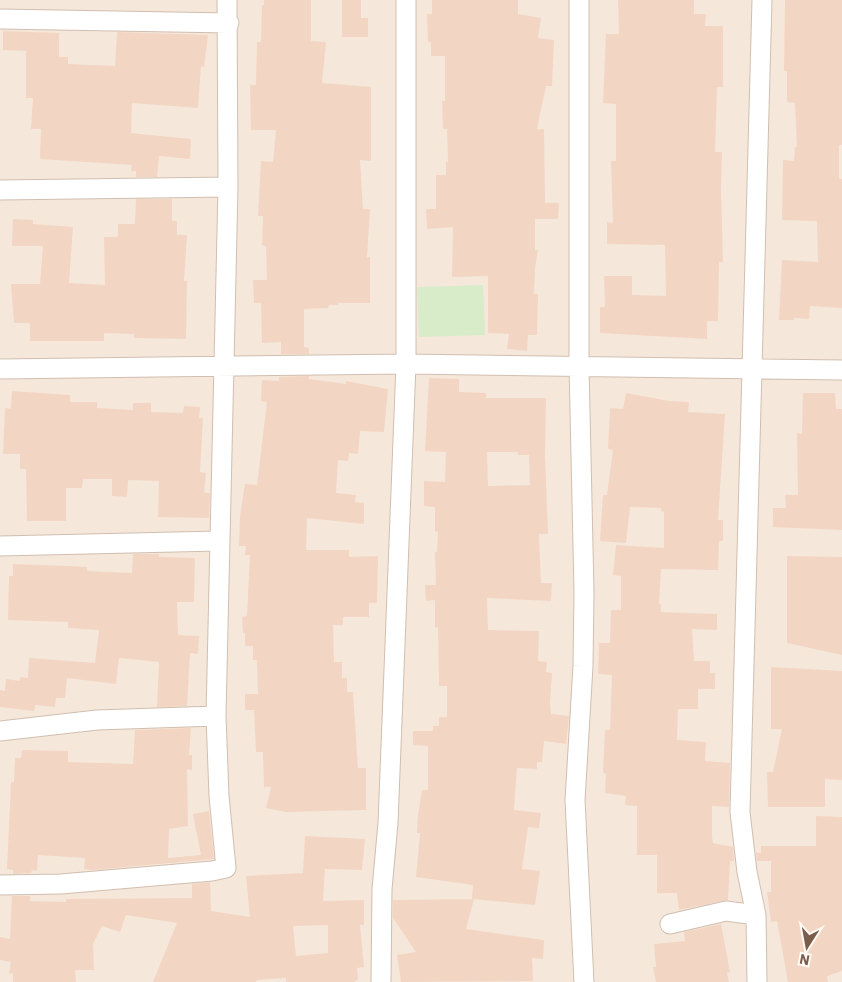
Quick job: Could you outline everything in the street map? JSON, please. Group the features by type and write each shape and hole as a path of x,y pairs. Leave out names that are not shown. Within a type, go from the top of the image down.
{"street":[{"path":"0,885 70,883 203,872 226,868 219,796 216,716 228,187 229,23 227,0"},
{"path":"382,982 382,889 388,823 406,364 406,0"},
{"path":"579,0 583,666 575,800 584,982"},
{"path":"757,982 756,915 747,872 740,812 754,369 762,0"},
{"path":"0,19 229,23"},
{"path":"0,190 228,187"},
{"path":"0,369 406,364 842,370"},
{"path":"0,546 219,541"},
{"path":"0,731 97,720 216,716"},
{"path":"670,924 726,911 756,915"}],"shaded area":[{"path":"0,0 842,0 842,982 0,982"}],"green space":[{"path":"483,285 485,335 419,337 417,287"}],"building":[{"path":"264,0 311,0 311,41 326,42 322,83 371,87 371,161 360,160 363,209 370,209 367,257 370,257 370,303 338,303 338,305 329,305 328,308 304,309 304,347 309,348 309,354 281,354 281,342 262,343 261,303 254,303 253,280 267,280 266,246 262,245 263,216 258,216 261,161 273,162 276,130 251,130 250,85 256,85 257,42 261,42 262,5 264,5"},
{"path":"342,0 361,0 361,18 368,18 368,37 342,37"},
{"path":"432,0 518,0 518,14 541,18 538,38 554,40 552,86 546,86 537,129 544,129 545,203 559,203 558,219 535,219 535,250 538,250 534,294 538,294 537,335 528,335 527,351 507,349 509,334 488,333 488,276 452,277 453,227 427,229 426,209 436,209 436,175 446,175 446,162 448,162 447,129 443,129 442,101 445,101 445,56 431,56 431,42 428,42 427,14 432,14"},
{"path":"618,0 694,0 694,14 706,14 705,26 723,26 723,87 717,87 715,152 722,152 723,262 719,262 718,321 707,321 707,339 600,333 600,307 605,307 604,276 632,276 632,295 666,296 665,245 607,244 607,222 613,223 611,161 616,161 616,104 603,103 606,34 619,34"},
{"path":"785,0 842,0 842,145 839,145 839,179 842,179 842,308 810,306 809,319 794,318 794,320 779,320 782,260 818,262 817,221 782,220 783,160 794,161 795,147 797,147 795,103 787,102 787,71 784,71"},
{"path":"3,31 59,33 59,57 68,57 68,64 115,66 117,32 208,35 204,67 201,66 198,108 132,103 131,133 191,139 190,159 159,156 157,177 136,177 136,171 131,171 132,165 40,159 41,129 31,129 33,98 26,98 26,51 3,50"},
{"path":"136,199 172,199 172,221 177,221 177,235 187,235 184,281 187,281 186,339 134,338 134,334 104,333 104,341 30,341 30,323 14,323 11,284 40,284 43,246 12,246 13,219 33,220 33,224 73,227 69,283 105,285 104,237 118,237 118,224 135,224"},
{"path":"309,376 309,379 346,384 346,381 388,389 384,432 360,431 358,454 349,453 348,461 338,460 336,493 356,495 355,502 364,503 364,524 307,518 306,550 349,550 349,557 378,556 377,603 369,603 369,617 343,617 343,625 333,625 334,662 342,662 342,678 347,678 347,692 353,692 358,768 366,768 366,810 286,812 266,808 271,787 264,787 263,752 256,752 254,710 245,710 245,694 258,694 257,660 253,660 253,646 245,646 245,633 243,633 242,617 247,616 250,555 245,555 246,546 239,546 240,516 245,484 257,485 267,402 261,401 262,380 279,381 279,377"},
{"path":"429,378 459,379 459,392 486,393 486,398 546,398 545,455 548,534 539,534 541,583 552,583 551,601 487,598 488,630 539,631 538,661 547,662 546,672 552,673 551,714 569,716 566,744 544,741 542,762 537,762 537,769 517,768 514,810 541,813 539,828 528,827 522,869 540,871 535,905 472,899 473,885 416,877 420,833 417,833 418,815 422,790 428,790 428,746 413,745 413,731 433,731 433,726 439,726 439,717 447,717 447,686 439,686 438,627 435,628 435,600 426,601 425,585 436,585 435,552 437,552 438,532 435,531 435,507 424,506 424,481 445,482 446,452 425,451","holes":["487,452 518,452 518,455 529,455 530,485 488,486"]},
{"path":"12,391 70,395 70,402 97,402 97,408 133,410 133,403 151,403 151,412 183,413 184,406 200,407 199,418 203,418 200,472 206,473 204,493 210,493 209,518 158,517 159,481 128,480 127,497 112,496 112,479 83,479 82,488 66,488 66,521 27,521 26,469 20,469 20,454 3,454 5,408 11,409"},
{"path":"626,393 669,401 689,402 688,412 725,414 718,520 723,520 723,541 719,541 718,570 661,569 659,604 661,604 661,612 717,614 717,630 692,629 694,661 710,661 710,673 715,673 715,689 698,689 698,709 678,709 677,740 706,742 705,761 730,763 729,807 712,806 712,837 713,843 733,847 734,861 730,861 728,900 679,910 677,893 657,893 657,855 637,855 637,806 625,805 626,796 605,793 606,774 603,773 605,730 610,730 612,675 598,674 599,643 610,643 611,610 621,610 621,576 613,575 616,545 664,548 664,512 661,511 661,508 630,507 626,543 600,541 603,495 607,495 613,450 608,449 610,408 623,409"},
{"path":"803,393 835,393 836,409 842,409 842,530 773,527 773,508 786,508 785,495 798,495 797,433 802,434"},
{"path":"133,554 159,554 159,557 195,558 194,602 177,602 178,635 199,636 198,654 190,653 187,706 157,707 159,662 119,658 116,684 67,678 65,698 56,698 55,707 35,705 34,711 0,707 0,690 5,691 6,679 20,681 20,677 28,678 29,658 95,663 99,630 68,628 68,622 8,620 9,576 13,576 13,564 87,567 87,571 132,573"},
{"path":"787,556 842,557 842,655 787,643"},
{"path":"771,667 842,671 842,780 825,779 825,807 768,807 767,772 773,772 782,729 771,729"},
{"path":"191,728 189,755 192,755 192,770 187,769 188,826 169,829 168,858 201,855 193,814 209,811 214,859 93,870 84,869 85,858 38,855 37,871 32,870 31,873 13,874 13,870 7,869 11,782 14,782 15,758 21,758 22,750 68,751 68,762 133,764 135,730"},
{"path":"816,816 842,817 842,971 827,976 828,982 788,982 777,921 771,922 767,892 771,892 771,861 757,861 756,852 761,853 761,846 816,846"},
{"path":"305,836 365,839 362,870 325,869 323,901 364,900 364,925 360,925 364,967 357,968 358,979 355,982 286,982 286,978 257,980 256,982 153,982 177,923 126,915 120,932 102,926 93,944 94,970 75,970 76,982 13,982 13,973 9,974 11,962 0,960 0,937 10,939 12,896 30,896 30,901 66,902 66,899 192,898 192,884 210,882 211,911 250,917 246,876 303,873","holes":["328,925 328,953 296,956 293,926"]},
{"path":"474,899 466,929 544,940 543,959 532,958 533,981 401,982 397,955 416,952 393,918 393,900"},
{"path":"721,924 730,972 727,973 729,982 656,982 653,967 656,967 654,944 685,941 684,932"}]}
